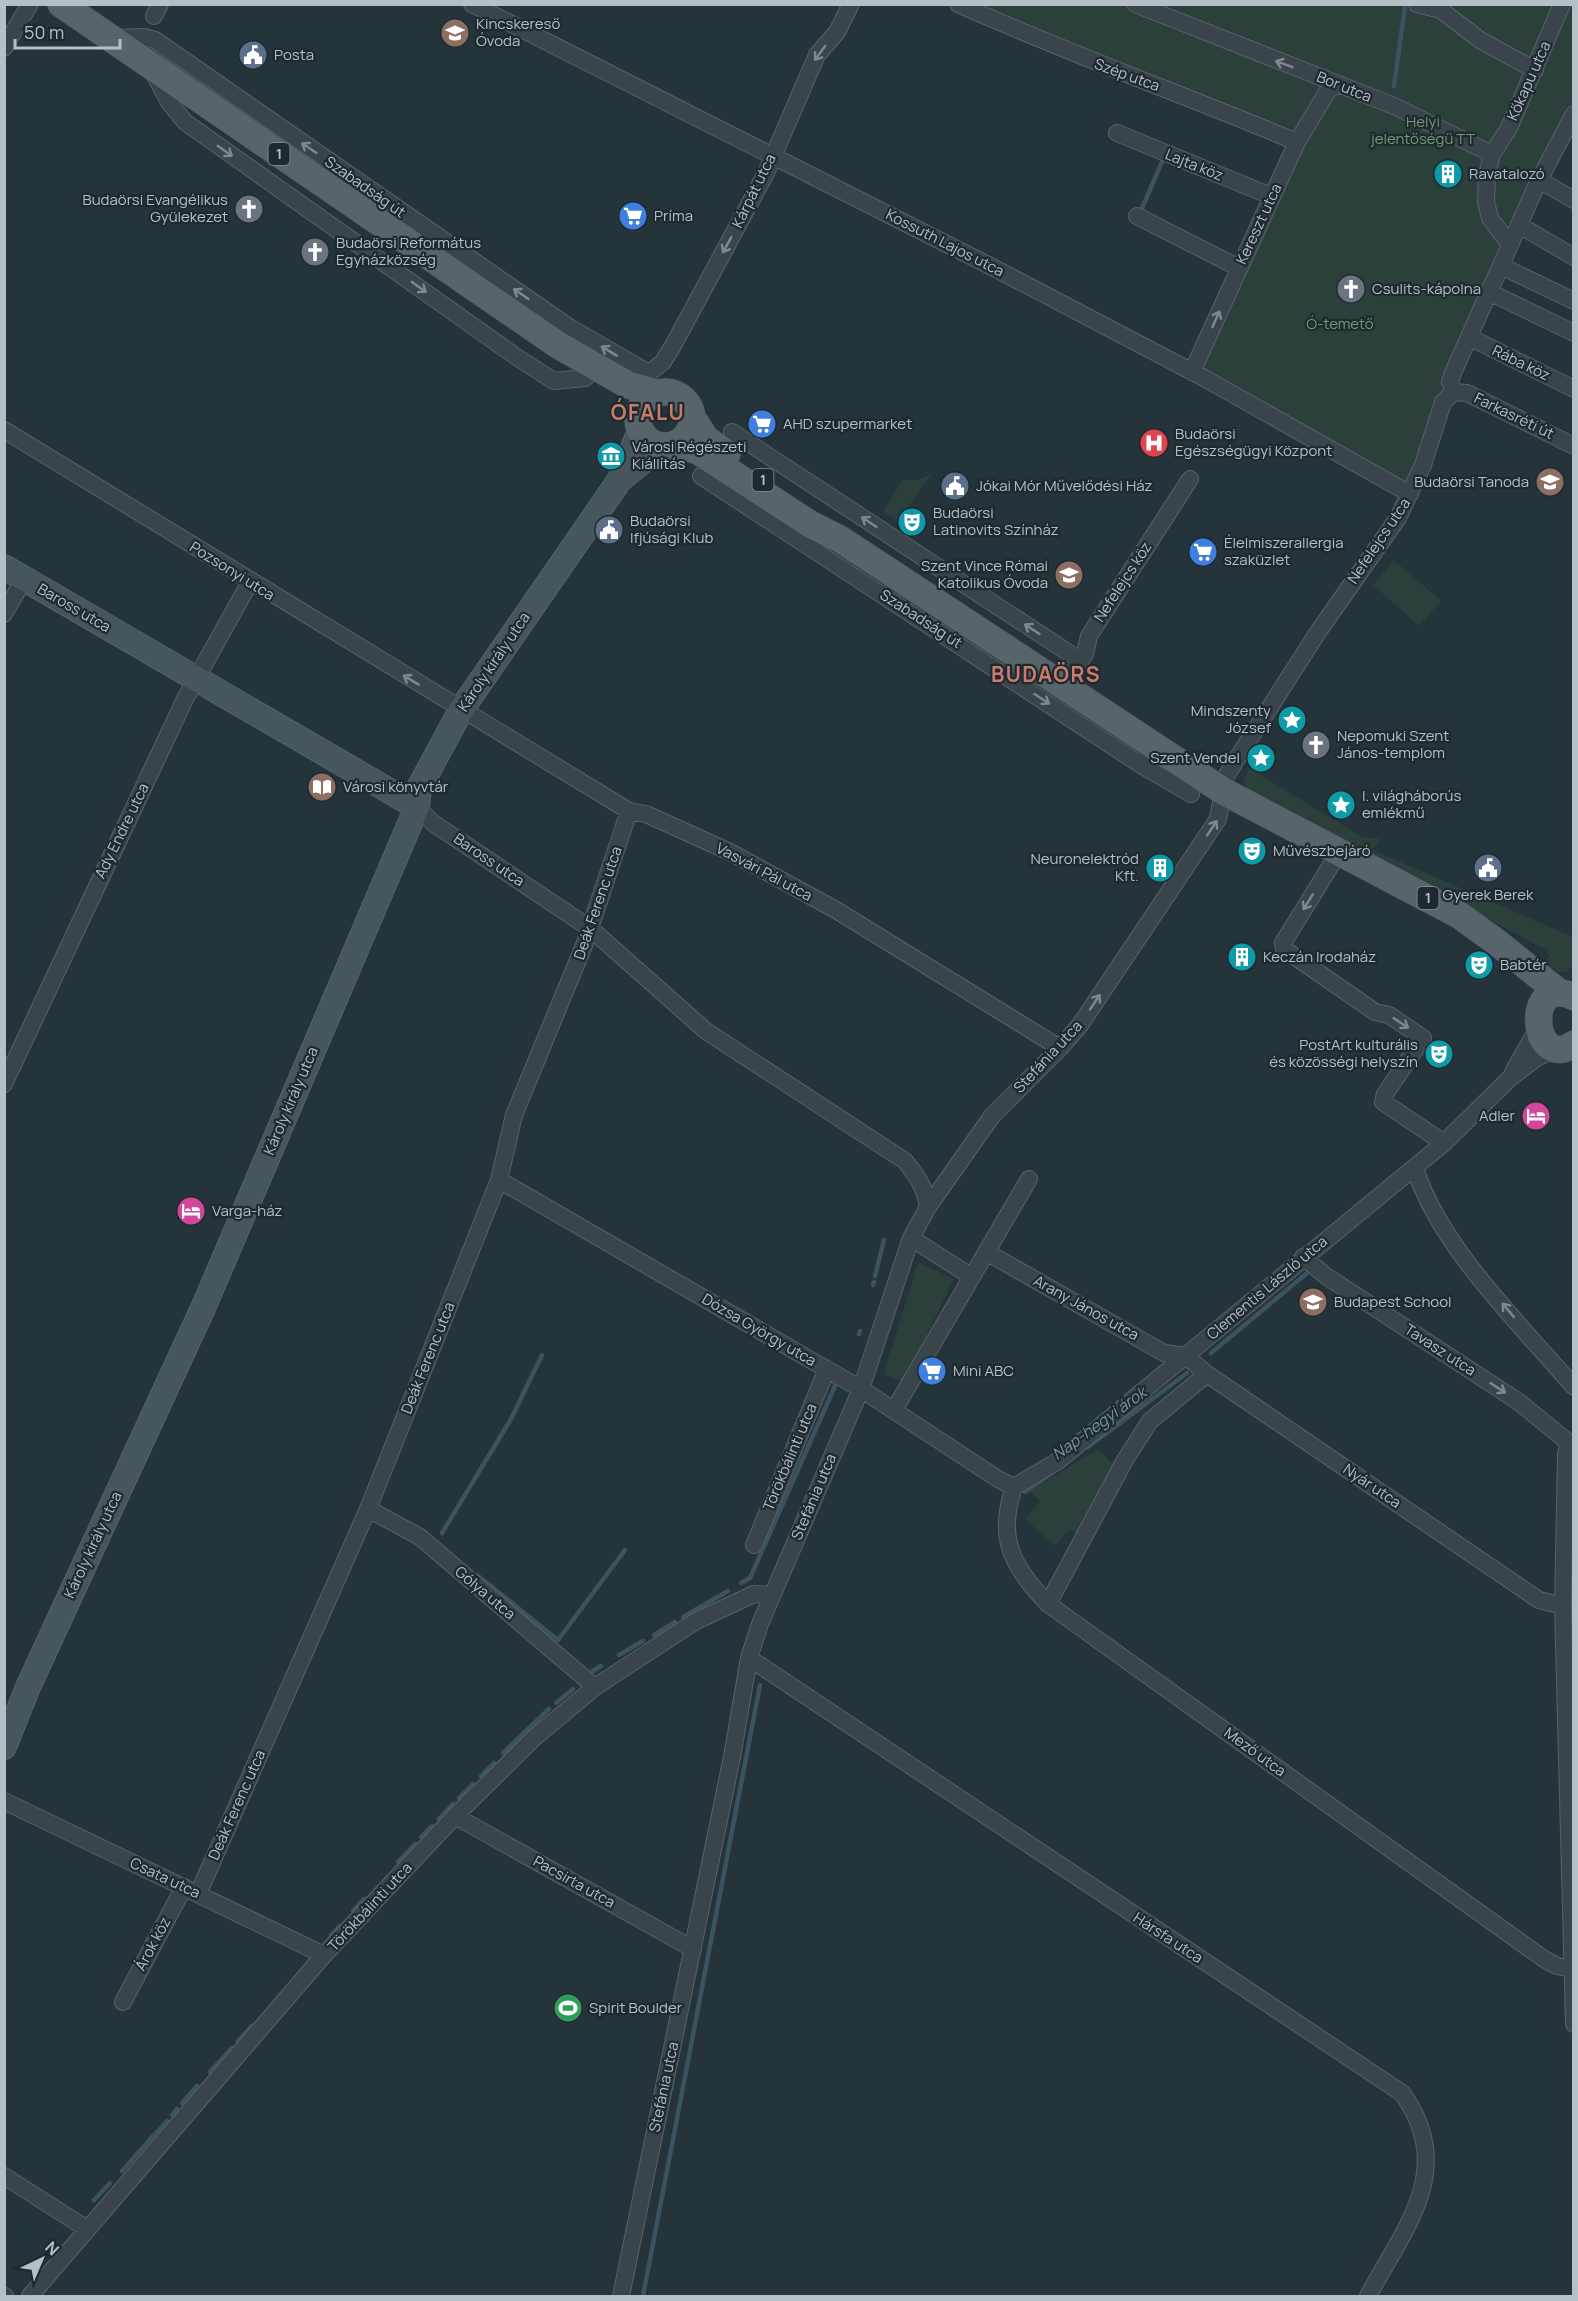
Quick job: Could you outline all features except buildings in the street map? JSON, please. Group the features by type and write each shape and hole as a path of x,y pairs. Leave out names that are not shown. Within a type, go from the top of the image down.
{"main road":[{"name":"Szabadság út","path":"61,4 558,345 628,385 653,383"},
{"name":"Szabadság út","path":"558,345 591,373 654,434 698,451 810,524 840,539 1063,686 1147,756 1223,791"},
{"name":"1","path":"653,383 680,397 688,405 692,416"},
{"path":"653,383 644,402 654,434 690,430 692,416"},
{"name":"Szabadság út","path":"692,416 706,439 815,516 840,539"},
{"name":"1","path":"1223,791 1459,915 1510,953 1558,1000 1548,1044 1567,1050"}],"street":[{"path":"4,48 30,4"},
{"name":"Kossuth Lajos utca","path":"472,4 772,155 1192,372 1410,494"},
{"name":"Kárpát utca","path":"653,383 766,173 818,55 837,32 852,4"},
{"name":"Szép utca","path":"958,4 1065,51 1191,98 1297,142"},
{"name":"Bor utca","path":"1136,4 1394,106 1492,154"},
{"path":"1417,4 1441,10 1480,40 1535,70"},
{"name":"Kőkapu utca","path":"1492,154 1509,128 1562,4"},
{"name":"Szabadság út","path":"109,38 144,37 155,40 653,383"},
{"name":"Szabadság út","path":"145,61 169,102 185,122 518,358 554,381 585,378 591,373"},
{"name":"Kereszt utca","path":"1192,372 1297,142 1329,89 1338,85"},
{"name":"Nefelejcs utca","path":"1223,791 1226,776 1245,746 1339,601 1398,518 1423,465 1443,402 1454,392 1450,382 1469,337 1539,180 1574,114"},
{"name":"Lajta köz","path":"1117,133 1271,196"},
{"path":"1492,154 1486,202 1495,227 1510,245"},
{"path":"1539,180 1574,200"},
{"path":"1137,216 1239,268"},
{"path":"1519,225 1574,257"},
{"path":"1501,266 1574,301"},
{"path":"1489,292 1574,333"},
{"name":"Rába köz","path":"1469,337 1574,389"},
{"name":"Farkasréti út","path":"1454,392 1467,393 1574,446"},
{"name":"Pozsonyi utca","path":"4,430 461,710"},
{"path":"732,432 1081,661"},
{"name":"Károly király utca","path":"4,1747 28,1687 204,1306 417,807 419,788 461,710 654,434"},
{"name":"Szabadság út","path":"700,476 1147,756 1191,794"},
{"name":"Nefelejcs köz","path":"1063,686 1081,661 1087,649 1089,636 1190,479"},
{"path":"4,614 14,573"},
{"name":"Baross utca","path":"14,573 417,807 433,823 591,929 706,1031 904,1161 918,1177 926,1191 928,1207"},
{"name":"Ady Endre utca","path":"4,1084 108,861 197,679 250,582"},
{"name":"Vasvári Pál utca","path":"461,710 629,811 646,814 730,852 836,910 1060,1048"},
{"name":"Stefánia utca","path":"621,2296 732,1757 749,1658 772,1595 861,1389 910,1238 928,1207 992,1116 1060,1048 1080,1024 1218,819 1223,791"},
{"name":"Deák Ferenc utca","path":"191,1890 369,1509 499,1180 514,1115 591,929 629,811"},
{"path":"1339,852 1283,943 1284,949 1375,1012 1389,1015 1423,1038 1385,1094 1385,1105 1444,1143"},
{"name":"Clementis László utca","path":"1510,1078 1558,1000"},
{"name":"Clementis László utca","path":"1014,1487 1058,1461 1303,1257 1414,1168 1444,1143 1510,1078 1538,1057 1567,1050"},
{"path":"1414,1168 1425,1198 1471,1266 1574,1387"},
{"path":"894,1410 988,1253 1029,1179"},
{"name":"Dózsa György utca","path":"499,1180 861,1389 998,1479 1014,1487"},
{"path":"910,1238 972,1278"},
{"name":"Arany János utca","path":"988,1253 1164,1353 1186,1356"},
{"name":"Tavasz utca","path":"1303,1257 1326,1276 1519,1402 1571,1445"},
{"name":"Nyár utca","path":"1186,1356 1207,1374 1539,1600 1563,1606"},
{"name":"Törökbálinti utca","path":"754,1545 827,1369"},
{"path":"1048,1604 1125,1460 1150,1421 1207,1374"},
{"path":"1571,1445 1566,1454 1563,1606 1574,2024"},
{"name":"Mező utca","path":"1014,1487 1008,1502 1009,1546 1015,1564 1048,1604 1544,1959 1557,1966 1572,1969"},
{"name":"Gólya utca","path":"369,1509 420,1537 595,1687"},
{"name":"Törökbálinti utca","path":"30,2296 324,1956 455,1816 534,1738 595,1687 688,1626 733,1602 754,1594 772,1595"},
{"name":"Hársfa utca","path":"749,1658 1402,2093 1414,2110 1425,2135 1426,2177 1420,2199 1368,2296"},
{"name":"Csata utca","path":"4,1801 324,1956"},
{"name":"Pacsirta utca","path":"455,1816 693,1948"},
{"name":"Árok köz","path":"123,2002 191,1890"},
{"path":"4,2176 87,2229"}],"green space":[{"name":"Helyi jelentőségű TT","path":"958,5 1573,5 1573,114 1539,180 1410,494 1192,372 1297,142"},
{"path":"932,473 898,522 883,512 902,480 919,480"},
{"path":"1394,560 1441,601 1419,626 1373,585"},
{"path":"1249,768 1362,837 1381,839 1373,850 1573,937 1573,965 1566,972 1558,972 1545,961 1550,955 1544,949 1247,789 1243,781"},
{"path":"918,1262 954,1279 904,1382 884,1374"},
{"path":"1098,1449 1114,1465 1077,1534 1070,1529 1055,1546 1025,1519 1040,1501 1030,1491"}],"waterway":[{"path":"1394,86 1405,6"},
{"path":"1140,213 1164,157"},
{"path":"875,1276 884,1240"},
{"name":"Nap-hegyi árok","path":"1211,1353 1306,1274"},
{"path":"442,1533 511,1419 542,1355"},
{"name":"Nap-hegyi árok","path":"1088,1447 1187,1373"},
{"path":"741,1583 750,1578 835,1386"},
{"name":"Nap-hegyi árok","path":"1025,1492 1052,1473"},
{"path":"477,1575 558,1640 625,1550"},
{"path":"683,1617 728,1591"},
{"path":"654,1635 675,1622"},
{"path":"619,1655 643,1641"},
{"path":"593,1671 601,1666"},
{"path":"643,2296 760,1685"},
{"path":"556,1703 573,1689"},
{"path":"503,1753 549,1709"},
{"path":"481,1776 494,1763"},
{"path":"459,1798 473,1784"},
{"path":"439,1819 453,1804"},
{"path":"421,1837 432,1826"},
{"path":"398,1862 415,1844"},
{"path":"353,1911 364,1899"},
{"path":"331,1935 340,1926"},
{"path":"238,2041 252,2026"},
{"path":"210,2072 232,2048"},
{"path":"182,2103 197,2086"},
{"path":"172,2115 177,2109"},
{"path":"157,2132 167,2121"},
{"path":"122,2171 154,2135"},
{"path":"94,2200 110,2183"}],"place":[{"name":"Kincskereső Óvoda","path":"455,33"},
{"name":"Posta","path":"253,55"},
{"name":"Ravatalozó","path":"1448,174"},
{"name":"Budaörsi Evangélikus Gyülekezet","path":"249,209"},
{"name":"Príma","path":"633,216"},
{"name":"Budaörsi Református Egyházközség","path":"315,252"},
{"name":"Csulits-kápolna","path":"1351,289"},
{"name":"AHD szupermarket","path":"762,424"},
{"name":"Budaörsi Egészségügyi Központ","path":"1154,443"},
{"name":"Városi Régészeti Kiállítás","path":"611,456"},
{"name":"Budaörsi Tanoda","path":"1550,482"},
{"name":"Jókai Mór Művelődési Ház","path":"955,486"},
{"name":"Budaörsi Latinovits Színház","path":"912,522"},
{"name":"Budaörsi Ifjúsági Klub","path":"609,530"},
{"name":"Élelmiszerallergia szaküzlet","path":"1203,552"},
{"name":"Szent Vince Római Katolikus Óvoda","path":"1069,575"},
{"name":"Mindszenty József","path":"1292,720"},
{"name":"Nepomuki Szent János-templom","path":"1316,745"},
{"name":"Szent Vendel","path":"1261,758"},
{"name":"Városi könyvtár","path":"322,787"},
{"name":"I. világháborús emlékmű","path":"1341,805"},
{"name":"Művészbejáró","path":"1252,851"},
{"name":"Neuronelektród Kft.","path":"1160,868"},
{"name":"Gyerek Berek","path":"1488,868"},
{"name":"Keczán Irodaház","path":"1242,957"},
{"name":"Babtér","path":"1479,965"},
{"name":"PostArt kulturális és közösségi helyszín","path":"1439,1054"},
{"name":"Adler","path":"1536,1116"},
{"name":"Varga-ház","path":"191,1211"},
{"name":"Budapest School","path":"1313,1302"},
{"name":"Mini ABC","path":"932,1371"},
{"name":"Spirit Boulder","path":"568,2008"}],"district":[{"name":"ÓFALU","path":"648,413"},
{"name":"BUDAÖRS","path":"1046,675"}],"park label":[{"name":"Ó-temető","path":"1340,324"}]}
